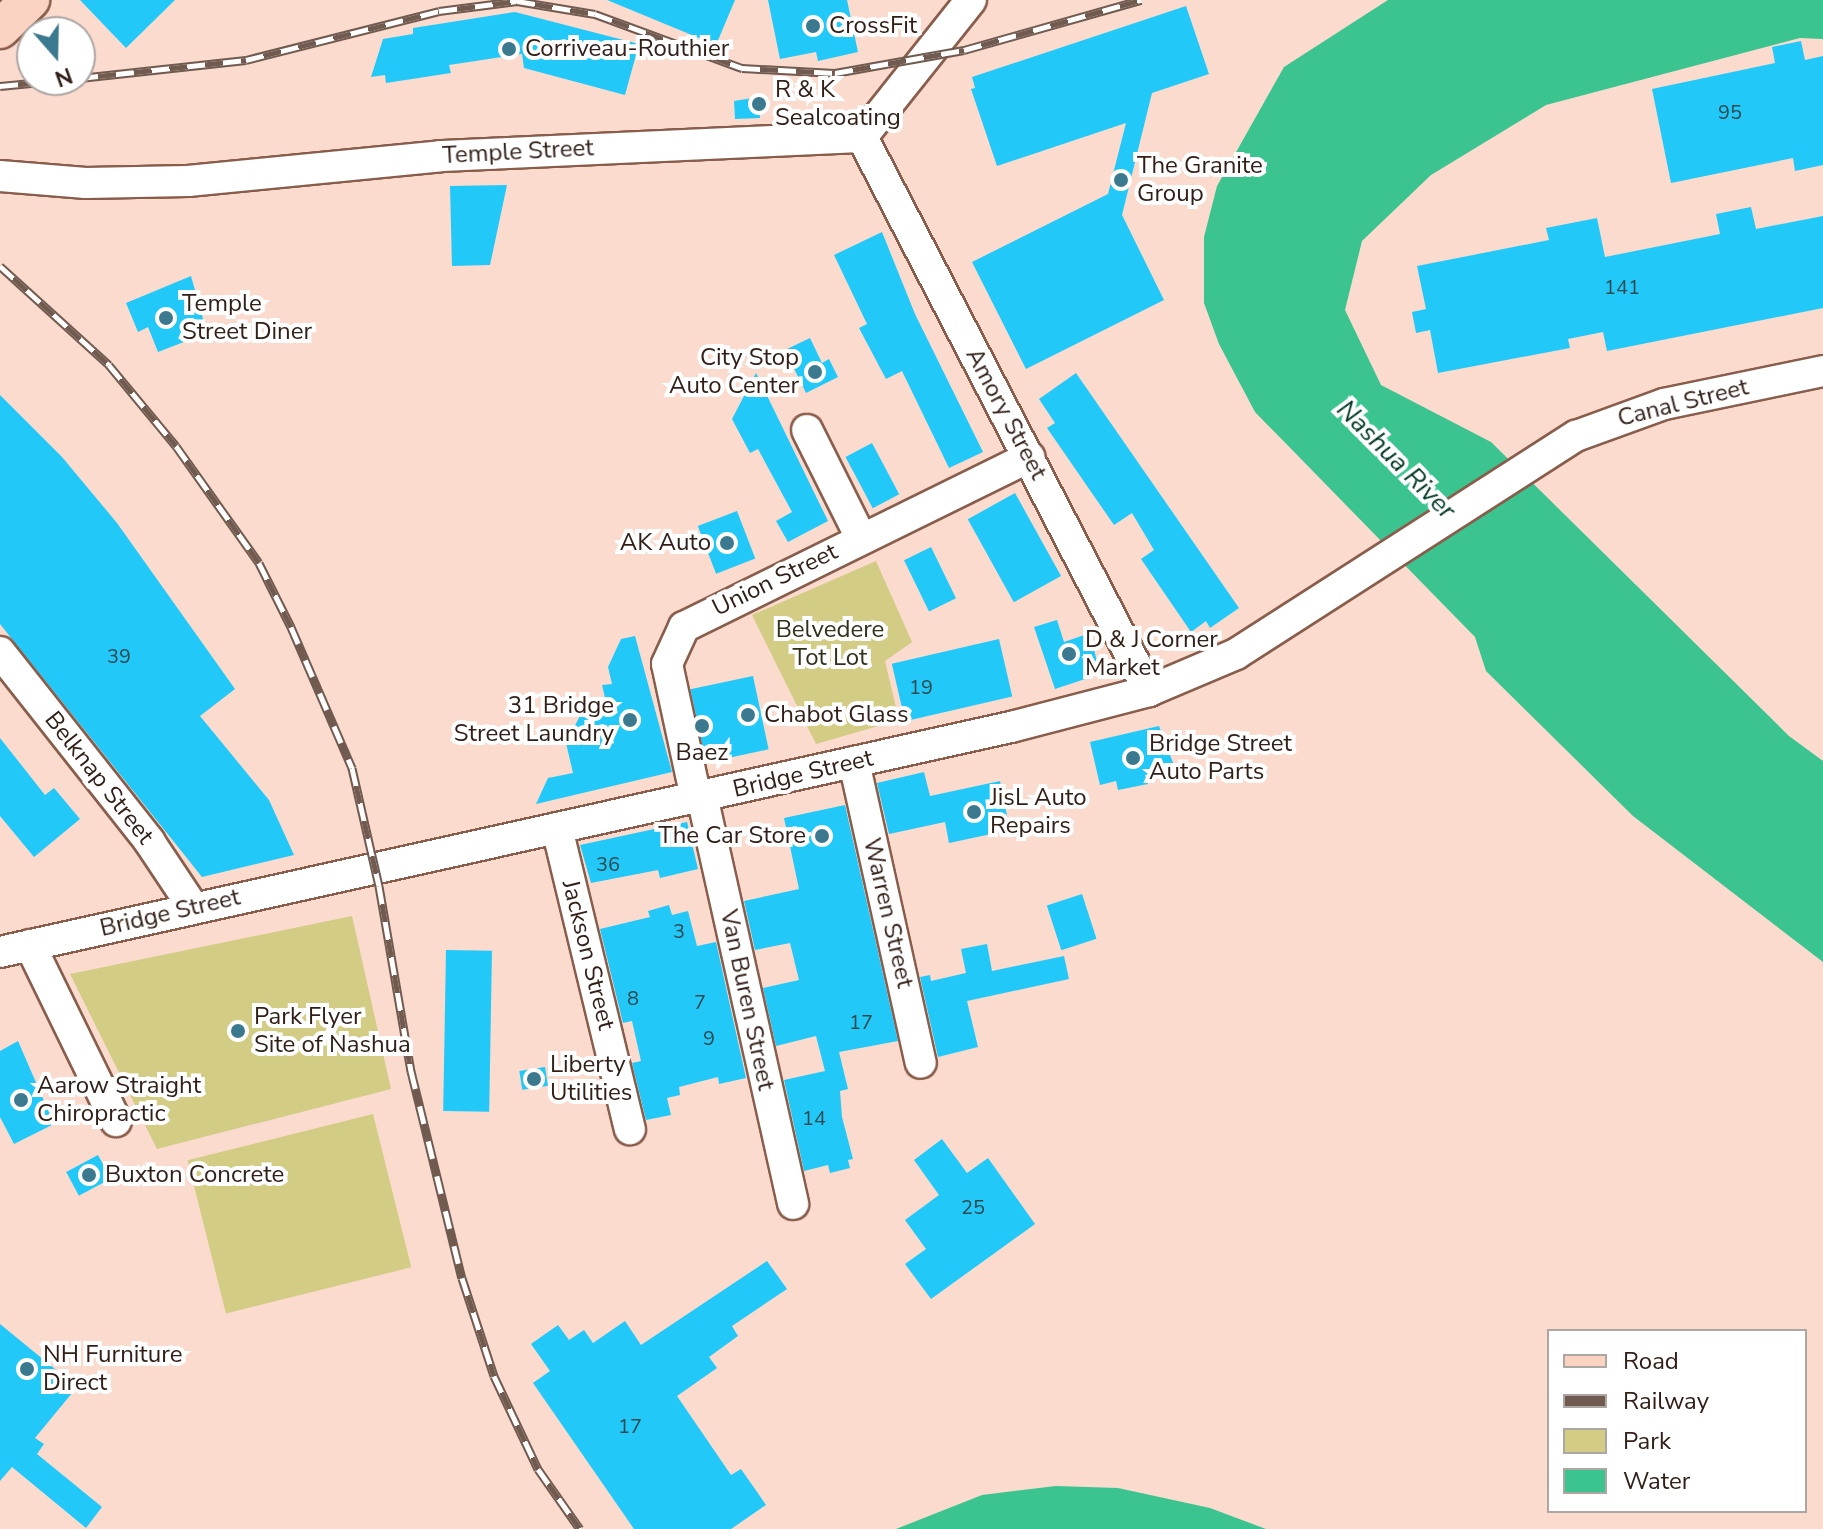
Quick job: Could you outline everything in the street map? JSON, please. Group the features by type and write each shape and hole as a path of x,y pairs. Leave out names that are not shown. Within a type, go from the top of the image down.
{"street":[{"path":"862,137 971,0"},
{"name":"Temple Street","path":"0,176 86,183 188,181 441,156 862,137"},
{"name":"Amory Street","path":"862,137 1149,691"},
{"name":"Canal Street","path":"1548,451 1646,409 1823,371"},
{"path":"807,430 861,538"},
{"name":"Bridge Street","path":"0,952 854,762 1149,691 1236,654 1548,451"},
{"name":"Union Street","path":"699,797 667,664 673,644 694,619 1029,457"},
{"name":"Belknap Street","path":"0,652 149,841 193,907"},
{"name":"Warren Street","path":"854,762 921,1063"},
{"name":"Van Buren Street","path":"699,797 793,1204"},
{"name":"Jackson Street","path":"557,828 630,1129"},
{"path":"30,945 116,1121"}],"green space":[{"name":"Belvedere Tot Lot","path":"876,561 912,642 885,661 899,720 816,744 752,615"},
{"name":"Park Flyer Site of Nashua","path":"352,916 391,1089 157,1149 70,974"},
{"path":"373,1114 411,1267 226,1314 188,1160"}],"water":[{"name":"Nashua River","path":"1388,0 1823,0 1823,39 1800,38 1546,105 1431,175 1362,241 1345,310 1381,385 1491,442 1789,736 1823,761 1823,962 1633,816 1486,671 1475,637 1255,412 1219,344 1204,303 1204,237 1217,186 1284,67"},
{"path":"1056,1486 1118,1488 1210,1508 1266,1529 896,1529 982,1495"}],"building":[{"path":"80,0 175,0 126,48"},
{"path":"607,0 735,0 716,45"},
{"name":"CrossFit","path":"768,0 847,0 858,52 818,61 816,52 780,59"},
{"name":"The Granite Group","path":"1186,6 1209,74 1152,93 1122,215 1164,300 1026,369 972,262 1108,194 1126,123 997,166 971,89 975,88 972,77"},
{"name":"Corriveau-Routhier","path":"515,12 639,44 625,95 524,68 522,54 449,65 451,73 386,83 385,75 371,77 383,39 413,34 413,28"},
{"path":"1801,41 1805,60 1823,56 1823,165 1795,171 1793,158 1671,183 1652,89 1775,63 1772,47"},
{"path":"759,97 760,118 735,119 734,101"},
{"path":"507,185 490,265 452,266 450,186"},
{"path":"1751,207 1756,229 1823,216 1823,308 1607,351 1603,332 1568,339 1570,348 1438,373 1430,330 1416,333 1412,312 1426,309 1417,266 1549,240 1546,228 1597,218 1605,257 1720,234 1716,214"},
{"path":"882,232 915,314 983,452 949,468 902,371 886,379 859,328 867,324 834,255"},
{"name":"Temple Street Diner","path":"191,276 207,333 158,352 148,327 138,332 126,303"},
{"name":"City Stop Auto Center","path":"810,338 822,363 829,359 838,377 806,393 785,350"},
{"path":"756,373 828,521 788,542 776,521 792,512 758,449 750,453 732,419"},
{"path":"1076,373 1239,608 1210,628 1206,621 1191,632 1141,559 1154,550 1132,513 1114,525 1047,428 1055,423 1039,399"},
{"path":"0,395 62,457 117,523 235,689 200,716 269,800 294,855 202,877 0,624"},
{"path":"872,443 899,494 873,508 846,457"},
{"path":"1015,493 1061,576 1014,602 968,519"},
{"name":"AK Auto","path":"737,511 755,559 716,574 698,526"},
{"path":"931,547 956,598 929,611 904,560"},
{"name":"D & J Corner Market","path":"1057,620 1064,642 1090,633 1100,674 1055,689 1034,627"},
{"name":"31 Bridge Street Laundry","path":"635,636 672,772 536,804 548,778 573,773 566,743 585,706 606,702 602,685 612,684 608,667 621,639"},
{"path":"999,639 1012,696 905,721 892,664"},
{"path":"753,676 769,749 706,763 690,689"},
{"name":"Bridge Street Auto Parts","path":"1159,726 1175,768 1145,775 1148,784 1118,790 1116,781 1100,785 1090,742"},
{"path":"0,738 45,795 54,788 80,819 34,857 0,816"},
{"path":"924,772 930,796 1000,781 1010,830 949,843 945,822 889,834 877,783"},
{"path":"845,805 898,1041 839,1052 848,1089 840,1091 842,1117 853,1159 848,1160 850,1168 830,1173 828,1165 804,1171 784,1080 825,1071 816,1036 776,1046 763,988 799,980 790,943 755,950 744,901 799,889 784,818"},
{"path":"687,822 698,869 660,878 658,870 591,883 580,845"},
{"path":"1082,894 1097,939 1061,950 1047,905"},
{"path":"669,905 672,915 688,911 697,946 716,942 746,1078 719,1084 718,1077 679,1087 680,1095 667,1098 671,1115 646,1120 632,1063 641,1061 632,1021 623,1023 600,929 650,917 648,911"},
{"path":"987,944 992,971 1064,956 1069,979 967,1001 978,1047 938,1057 920,977 930,975 931,981 966,973 961,949"},
{"path":"446,950 492,951 489,1112 443,1111"},
{"name":"Aarow Straight Chiropractic","path":"18,1041 54,1124 14,1144 0,1117 0,1051"},
{"name":"Liberty Utilities","path":"545,1067 548,1086 522,1090 519,1071"},
{"path":"942,1139 967,1173 988,1158 1035,1224 931,1299 905,1264 926,1249 905,1220 939,1195 914,1160"},
{"name":"Buxton Concrete","path":"98,1155 111,1179 79,1196 66,1172"},
{"path":"767,1261 787,1289 732,1326 738,1336 709,1357 717,1368 677,1396 731,1475 741,1469 766,1505 731,1529 634,1529 533,1383 550,1371 531,1344 558,1325 569,1340 584,1330 593,1343 625,1321 641,1345"},
{"path":"0,1324 77,1387 35,1438 44,1444 37,1454 102,1507 86,1528 12,1467 0,1481"}],"railway":[{"path":"96,76 246,60 439,11 517,1 595,14 742,68 835,73 964,50 1141,0"},
{"path":"0,86 16,84"},
{"path":"0,266 109,365 176,446 259,563 291,627 352,768 379,886 411,1071 462,1278 494,1376 538,1469 580,1529"}],"place":[{"name":"CrossFit","path":"813,26"},
{"name":"Corriveau-Routhier","path":"509,49"},
{"name":"R & K Sealcoating","path":"759,104"},
{"name":"The Granite Group","path":"1121,180"},
{"name":"Temple Street Diner","path":"166,318"},
{"name":"City Stop Auto Center","path":"815,372"},
{"name":"AK Auto","path":"727,543"},
{"name":"D & J Corner Market","path":"1069,654"},
{"name":"Chabot Glass","path":"748,715"},
{"name":"31 Bridge Street Laundry","path":"630,720"},
{"name":"Baez","path":"702,726"},
{"name":"Bridge Street Auto Parts","path":"1133,758"},
{"name":"JisL Auto Repairs","path":"974,812"},
{"name":"The Car Store","path":"822,836"},
{"name":"Park Flyer Site of Nashua","path":"238,1031"},
{"name":"Liberty Utilities","path":"534,1079"},
{"name":"Aarow Straight Chiropractic","path":"21,1100"},
{"name":"Buxton Concrete","path":"89,1175"},
{"name":"NH Furniture Direct","path":"27,1369"}]}
